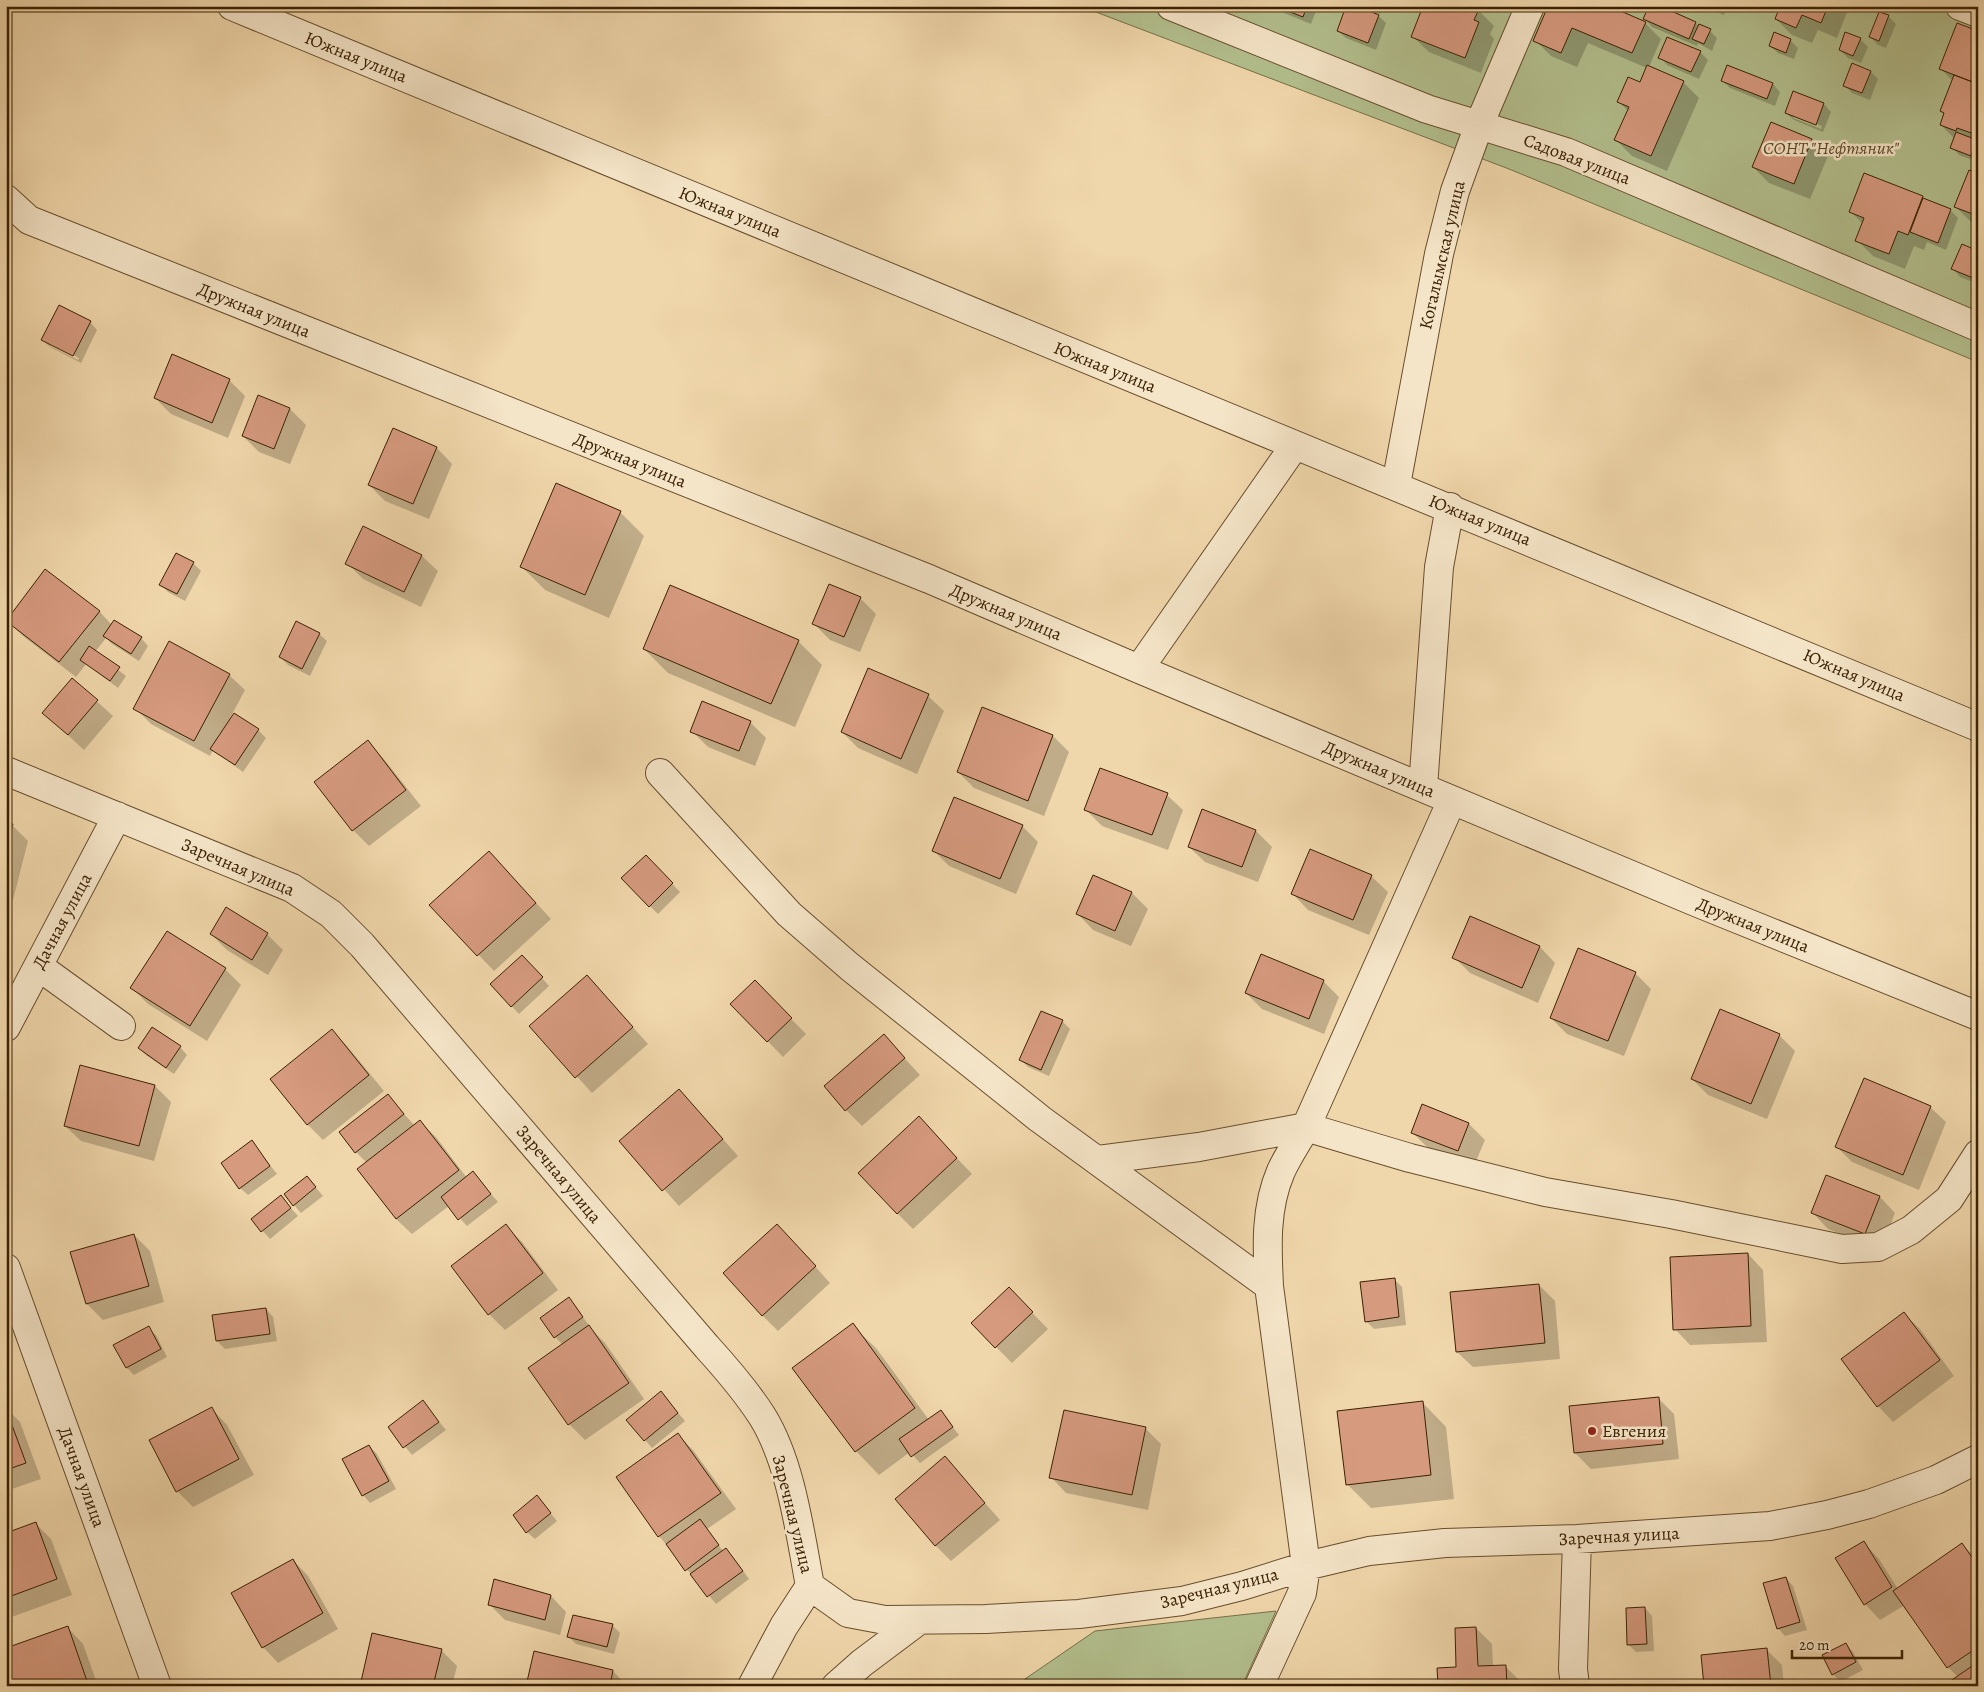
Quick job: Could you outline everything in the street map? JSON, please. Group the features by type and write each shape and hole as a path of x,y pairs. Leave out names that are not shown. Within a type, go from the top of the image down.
{"street":[{"name":"Южная улица","path":"232,6 1295,445 1450,507 1978,727"},
{"name":"Садовая улица","path":"1171,6 1427,109 1566,152 1978,327"},
{"name":"Когалымская улица","path":"1396,485 1439,254 1454,192 1479,125 1530,6"},
{"path":"1960,6 1978,13"},
{"name":"Дружная улица","path":"6,199 18,222 929,579 1698,903 1978,1016"},
{"path":"1139,669 1295,445"},
{"path":"1424,787 1439,567 1450,507"},
{"name":"Заречная улица","path":"6,771 292,888 331,914 362,945 739,1382 763,1418 781,1458 799,1524 810,1586 848,1612 885,1620 918,1621 986,1620 1079,1614 1182,1601 1242,1586 1306,1566 1369,1551 1445,1543 1577,1540 1770,1526 1827,1515 1869,1504 1927,1483 1978,1459"},
{"path":"660,773 789,914 850,967 1040,1119 1269,1286"},
{"path":"1259,1686 1302,1593 1306,1566 1269,1286 1267,1251 1268,1215 1281,1172 1306,1127 1452,800"},
{"name":"Дачная улица","path":"6,1027 117,816"},
{"path":"38,966 121,1026"},
{"path":"1098,1160 1199,1147 1306,1127 1410,1158 1545,1192 1671,1214 1842,1249 1878,1247 1911,1230 1949,1199 1978,1154"},
{"name":"Дачная улица","path":"6,1268 157,1686"},
{"path":"1575,1686 1573,1669 1577,1540"},
{"path":"752,1686 784,1626 810,1586"},
{"path":"836,1686 862,1663 918,1621"}],"green space":[{"name":"СОНТ \"Нефтяник\"","path":"1080,6 1978,6 1978,362 1509,169"},
{"path":"1276,1611 1242,1686 1025,1686 1025,1679 1095,1631"}],"building":[{"path":"1275,6 1307,6 1303,17"},
{"path":"1346,6 1357,6 1379,15 1368,43 1337,31"},
{"path":"1423,6 1444,8 1444,6 1473,6 1479,9 1474,20 1479,22 1465,58 1411,37"},
{"path":"1548,6 1609,6 1646,22 1632,53 1572,28 1561,53 1533,41"},
{"path":"1649,6 1660,6 1696,22 1689,39 1643,19"},
{"path":"1780,6 1828,6 1821,23 1802,15 1796,28 1775,19"},
{"path":"1879,12 1889,15 1879,41 1869,37"},
{"path":"1957,23 1978,31 1978,84 1939,69"},
{"path":"1699,24 1711,29 1704,44 1692,39"},
{"path":"1774,32 1791,39 1786,53 1769,46"},
{"path":"1845,32 1861,38 1853,56 1839,50"},
{"path":"1667,37 1701,51 1691,72 1658,58"},
{"path":"1852,63 1871,71 1862,93 1843,86"},
{"path":"1647,65 1684,81 1651,156 1614,140 1629,107 1617,102 1628,77 1640,82"},
{"path":"1727,65 1773,83 1767,99 1721,81"},
{"path":"1954,75 1978,84 1977,135 1957,128 1956,131 1940,125 1944,113 1940,111"},
{"path":"1793,91 1824,103 1816,125 1785,113"},
{"path":"1771,122 1812,139 1794,184 1752,167"},
{"path":"1956,132 1977,140 1971,156 1950,148"},
{"path":"1969,170 1978,173 1978,216 1954,207"},
{"path":"1864,173 1923,196 1908,235 1898,231 1889,254 1855,241 1864,218 1849,212"},
{"path":"1923,198 1951,209 1938,243 1910,232"},
{"path":"1962,244 1978,251 1978,280 1951,269"},
{"path":"59,305 91,321 73,356 41,340"},
{"path":"172,354 230,379 212,423 154,398"},
{"path":"258,395 290,408 274,449 242,436"},
{"path":"393,428 437,447 413,504 368,485"},
{"path":"556,483 621,511 585,595 520,567"},
{"path":"363,526 422,555 404,592 345,564"},
{"path":"176,553 194,562 177,594 159,585"},
{"path":"45,569 100,611 59,662 6,621"},
{"path":"829,584 861,597 844,637 812,624"},
{"path":"670,585 799,640 771,704 643,649"},
{"path":"114,620 142,637 131,654 103,636"},
{"path":"296,621 320,633 302,669 279,657"},
{"path":"169,641 230,674 194,741 133,709"},
{"path":"89,646 120,667 110,681 80,660"},
{"path":"868,668 929,694 901,759 841,732"},
{"path":"72,678 98,700 68,735 42,713"},
{"path":"702,701 751,721 739,751 690,732"},
{"path":"982,707 1053,735 1028,801 957,772"},
{"path":"234,713 259,729 235,765 210,749"},
{"path":"368,740 406,790 352,831 314,782"},
{"path":"1100,768 1168,793 1152,835 1084,810"},
{"path":"954,797 1023,825 1000,879 932,851"},
{"path":"1202,809 1256,830 1242,867 1188,847"},
{"path":"6,822 13,824 6,849"},
{"path":"1310,849 1372,875 1353,920 1291,894"},
{"path":"489,851 536,903 477,956 429,905"},
{"path":"646,855 673,883 649,907 621,878"},
{"path":"1093,875 1132,892 1115,931 1076,914"},
{"path":"226,907 268,933 252,960 210,934"},
{"path":"1470,916 1540,946 1522,988 1452,958"},
{"path":"167,931 226,968 190,1026 130,988"},
{"path":"1578,948 1636,972 1608,1041 1550,1018"},
{"path":"1261,954 1324,980 1309,1019 1245,993"},
{"path":"522,955 543,977 511,1007 490,984"},
{"path":"587,975 633,1027 575,1078 529,1026"},
{"path":"755,980 792,1018 767,1042 730,1004"},
{"path":"1720,1009 1780,1034 1751,1104 1691,1079"},
{"path":"1041,1011 1063,1020 1041,1070 1019,1060"},
{"path":"152,1027 181,1046 166,1068 138,1048"},
{"path":"332,1029 369,1075 307,1125 270,1079"},
{"path":"884,1034 905,1058 845,1111 824,1086"},
{"path":"80,1065 155,1085 139,1146 64,1126"},
{"path":"1864,1078 1931,1106 1903,1175 1835,1147"},
{"path":"679,1089 723,1139 662,1191 619,1141"},
{"path":"388,1094 404,1114 355,1153 339,1132"},
{"path":"1422,1104 1469,1123 1458,1151 1411,1133"},
{"path":"919,1116 957,1158 897,1214 858,1173"},
{"path":"420,1120 459,1170 396,1219 357,1169"},
{"path":"252,1140 270,1166 239,1189 221,1163"},
{"path":"473,1171 491,1194 458,1220 441,1197"},
{"path":"1826,1175 1880,1196 1865,1234 1811,1213"},
{"path":"307,1176 316,1187 293,1206 284,1194"},
{"path":"281,1195 291,1208 261,1232 251,1219"},
{"path":"506,1224 543,1273 488,1315 451,1266"},
{"path":"777,1224 816,1266 762,1316 723,1273"},
{"path":"134,1234 149,1286 86,1304 70,1252"},
{"path":"1748,1253 1751,1326 1673,1330 1670,1257"},
{"path":"1395,1278 1399,1317 1365,1322 1360,1282"},
{"path":"1539,1284 1545,1343 1456,1352 1450,1292"},
{"path":"1009,1287 1033,1312 995,1348 971,1323"},
{"path":"569,1297 583,1317 554,1338 540,1318"},
{"path":"266,1308 270,1334 216,1341 212,1315"},
{"path":"1904,1312 1940,1360 1877,1407 1841,1359"},
{"path":"853,1323 915,1408 855,1452 792,1368"},
{"path":"589,1325 629,1383 568,1425 528,1368"},
{"path":"149,1326 161,1349 126,1368 113,1345"},
{"path":"661,1391 678,1413 644,1441 626,1420"},
{"path":"1659,1397 1663,1444 1574,1453 1569,1406"},
{"path":"423,1400 439,1422 403,1448 388,1427"},
{"path":"1423,1401 1431,1475 1346,1485 1337,1411"},
{"path":"212,1407 239,1459 176,1492 149,1440"},
{"path":"6,1409 26,1463 6,1470"},
{"path":"941,1410 953,1427 911,1457 899,1439"},
{"path":"1064,1410 1146,1427 1132,1495 1049,1478"},
{"path":"678,1433 721,1493 658,1537 616,1477"},
{"path":"369,1445 389,1481 362,1496 342,1459"},
{"path":"945,1456 985,1503 935,1546 895,1499"},
{"path":"537,1495 551,1513 526,1533 513,1515"},
{"path":"700,1519 719,1545 685,1571 666,1544"},
{"path":"36,1522 57,1579 6,1598 6,1533"},
{"path":"1864,1541 1892,1587 1864,1605 1835,1558"},
{"path":"1962,1543 1978,1566 1978,1647 1947,1668 1893,1591"},
{"path":"726,1548 743,1571 707,1597 690,1574"},
{"path":"293,1559 323,1613 262,1648 231,1593"},
{"path":"1786,1577 1800,1622 1777,1629 1763,1583"},
{"path":"494,1579 551,1595 545,1620 488,1605"},
{"path":"1645,1607 1647,1644 1627,1645 1626,1608"},
{"path":"573,1615 613,1624 607,1647 567,1637"},
{"path":"68,1626 88,1684 8,1686 6,1648"},
{"path":"1476,1627 1478,1666 1506,1665 1507,1686 1438,1686 1437,1668 1456,1667 1455,1628"},
{"path":"372,1633 442,1649 433,1686 360,1686"},
{"path":"1846,1643 1856,1662 1832,1675 1822,1655"},
{"path":"1767,1648 1771,1686 1704,1686 1701,1655"},
{"path":"534,1651 613,1670 610,1686 526,1686"},
{"path":"1978,1662 1978,1686 1943,1686"}],"place":[{"name":"Евгения","path":"1592,1431"}]}
